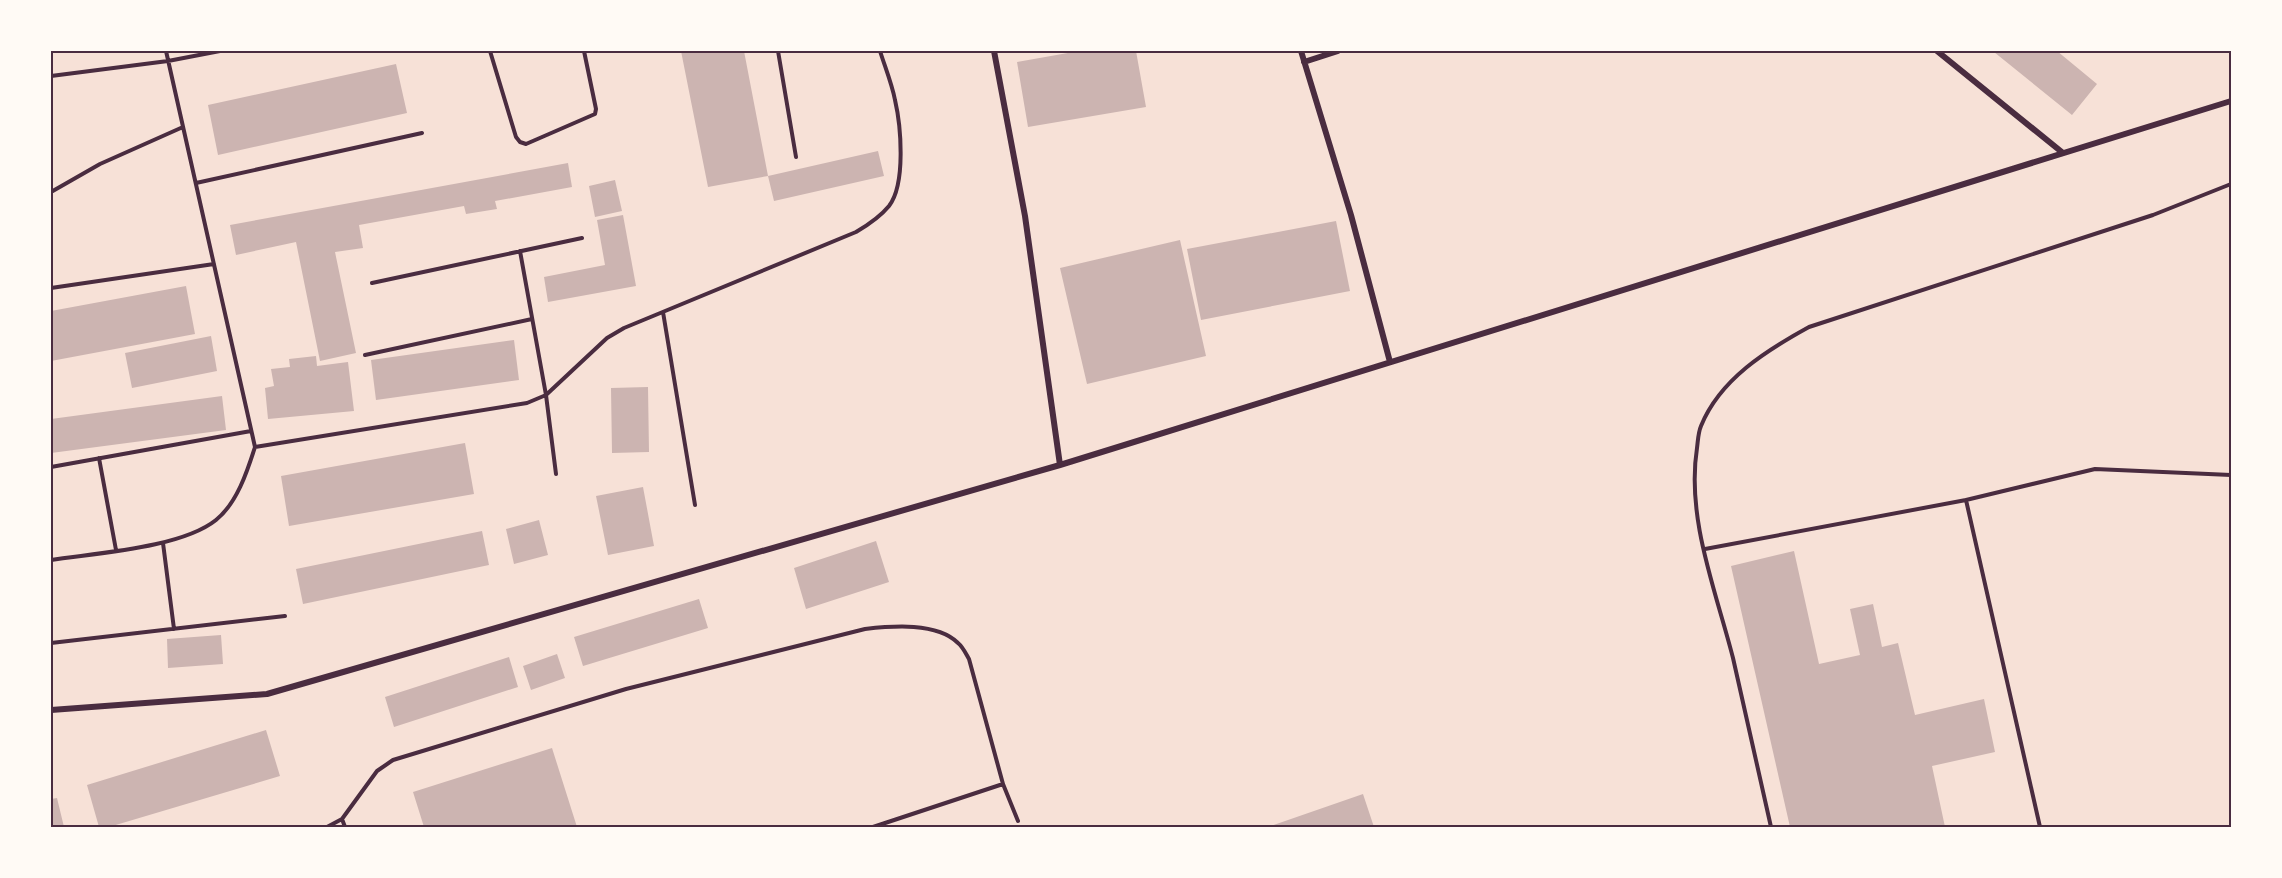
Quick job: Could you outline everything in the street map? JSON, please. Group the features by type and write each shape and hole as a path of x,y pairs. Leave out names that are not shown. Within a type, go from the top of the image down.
{"street":[{"path":"994,51 1025,216 1060,465"},
{"path":"1301,51 1351,215 1390,362"},
{"path":"1304,62 1338,51"},
{"path":"1937,51 2063,153"},
{"path":"51,710 267,694 1060,465 2231,100"}],"lane":[{"path":"51,561 163,543 193,532 216,520 231,502 247,471 255,447 166,51"},
{"path":"51,76 168,61 220,51"},
{"path":"490,51 516,137 520,142 526,144 595,114 596,109 584,51"},
{"path":"778,51 796,157"},
{"path":"255,447 527,403 546,395 607,338 624,328 856,232 873,221 890,205 898,185 901,158 896,100 880,51"},
{"path":"51,192 110,159 183,127"},
{"path":"196,183 422,133"},
{"path":"1771,827 1733,658 1695,511 1695,463 1700,428 1716,398 1743,369 1777,344 1809,327 2153,215 2231,184"},
{"path":"372,283 582,238"},
{"path":"520,251 546,395 556,474"},
{"path":"51,288 214,264"},
{"path":"663,312 695,505"},
{"path":"365,355 532,319"},
{"path":"51,467 251,431"},
{"path":"99,458 116,550"},
{"path":"1705,549 1966,500 2095,469 2231,475"},
{"path":"1966,500 2040,827"},
{"path":"163,543 174,629"},
{"path":"51,643 285,616"},
{"path":"327,827 342,819 377,771 393,760 626,688 865,629 896,626 925,629 948,635 960,644 969,659 1004,784 1018,821"},
{"path":"873,827 1004,784"},
{"path":"342,819 345,827"}],"building":[{"path":"681,51 744,51 768,176 708,187"},
{"path":"1079,51 1136,51 1146,107 1028,127 1017,62"},
{"path":"1995,51 2057,51 2097,84 2072,115"},
{"path":"396,64 407,113 218,155 208,105"},
{"path":"878,151 884,176 774,201 768,176"},
{"path":"568,163 572,187 495,201 497,209 466,214 464,206 359,225 363,248 335,252 356,353 320,361 296,242 236,255 230,225"},
{"path":"615,180 622,211 595,217 589,186"},
{"path":"623,215 636,286 548,302 544,277 605,265 597,220"},
{"path":"1336,221 1350,291 1201,320 1187,249"},
{"path":"1180,240 1206,356 1087,384 1060,268"},
{"path":"186,286 195,334 51,361 51,311"},
{"path":"211,336 217,371 132,388 125,353"},
{"path":"514,340 519,380 376,400 371,360"},
{"path":"316,356 317,366 348,362 354,411 268,419 265,388 274,386 271,369 290,367 289,359"},
{"path":"648,387 649,452 612,453 611,388"},
{"path":"222,396 226,430 51,453 51,419"},
{"path":"465,443 474,494 289,526 281,476"},
{"path":"643,487 654,546 608,555 596,496"},
{"path":"539,520 548,555 514,564 506,529"},
{"path":"482,531 489,565 303,604 296,569"},
{"path":"876,541 889,582 806,609 794,568"},
{"path":"1794,551 1819,664 1860,655 1850,609 1873,604 1882,647 1898,643 1915,715 1984,699 1995,752 1932,766 1945,827 1790,827 1731,566"},
{"path":"699,599 708,628 583,666 574,637"},
{"path":"221,635 223,664 168,668 167,639"},
{"path":"557,654 565,678 531,690 523,666"},
{"path":"509,657 518,687 394,727 385,697"},
{"path":"266,730 280,776 109,827 99,827 87,785"},
{"path":"552,748 577,827 424,827 413,792"},
{"path":"1363,794 1374,827 1268,827"},
{"path":"57,798 64,827 51,827 51,799"}]}
